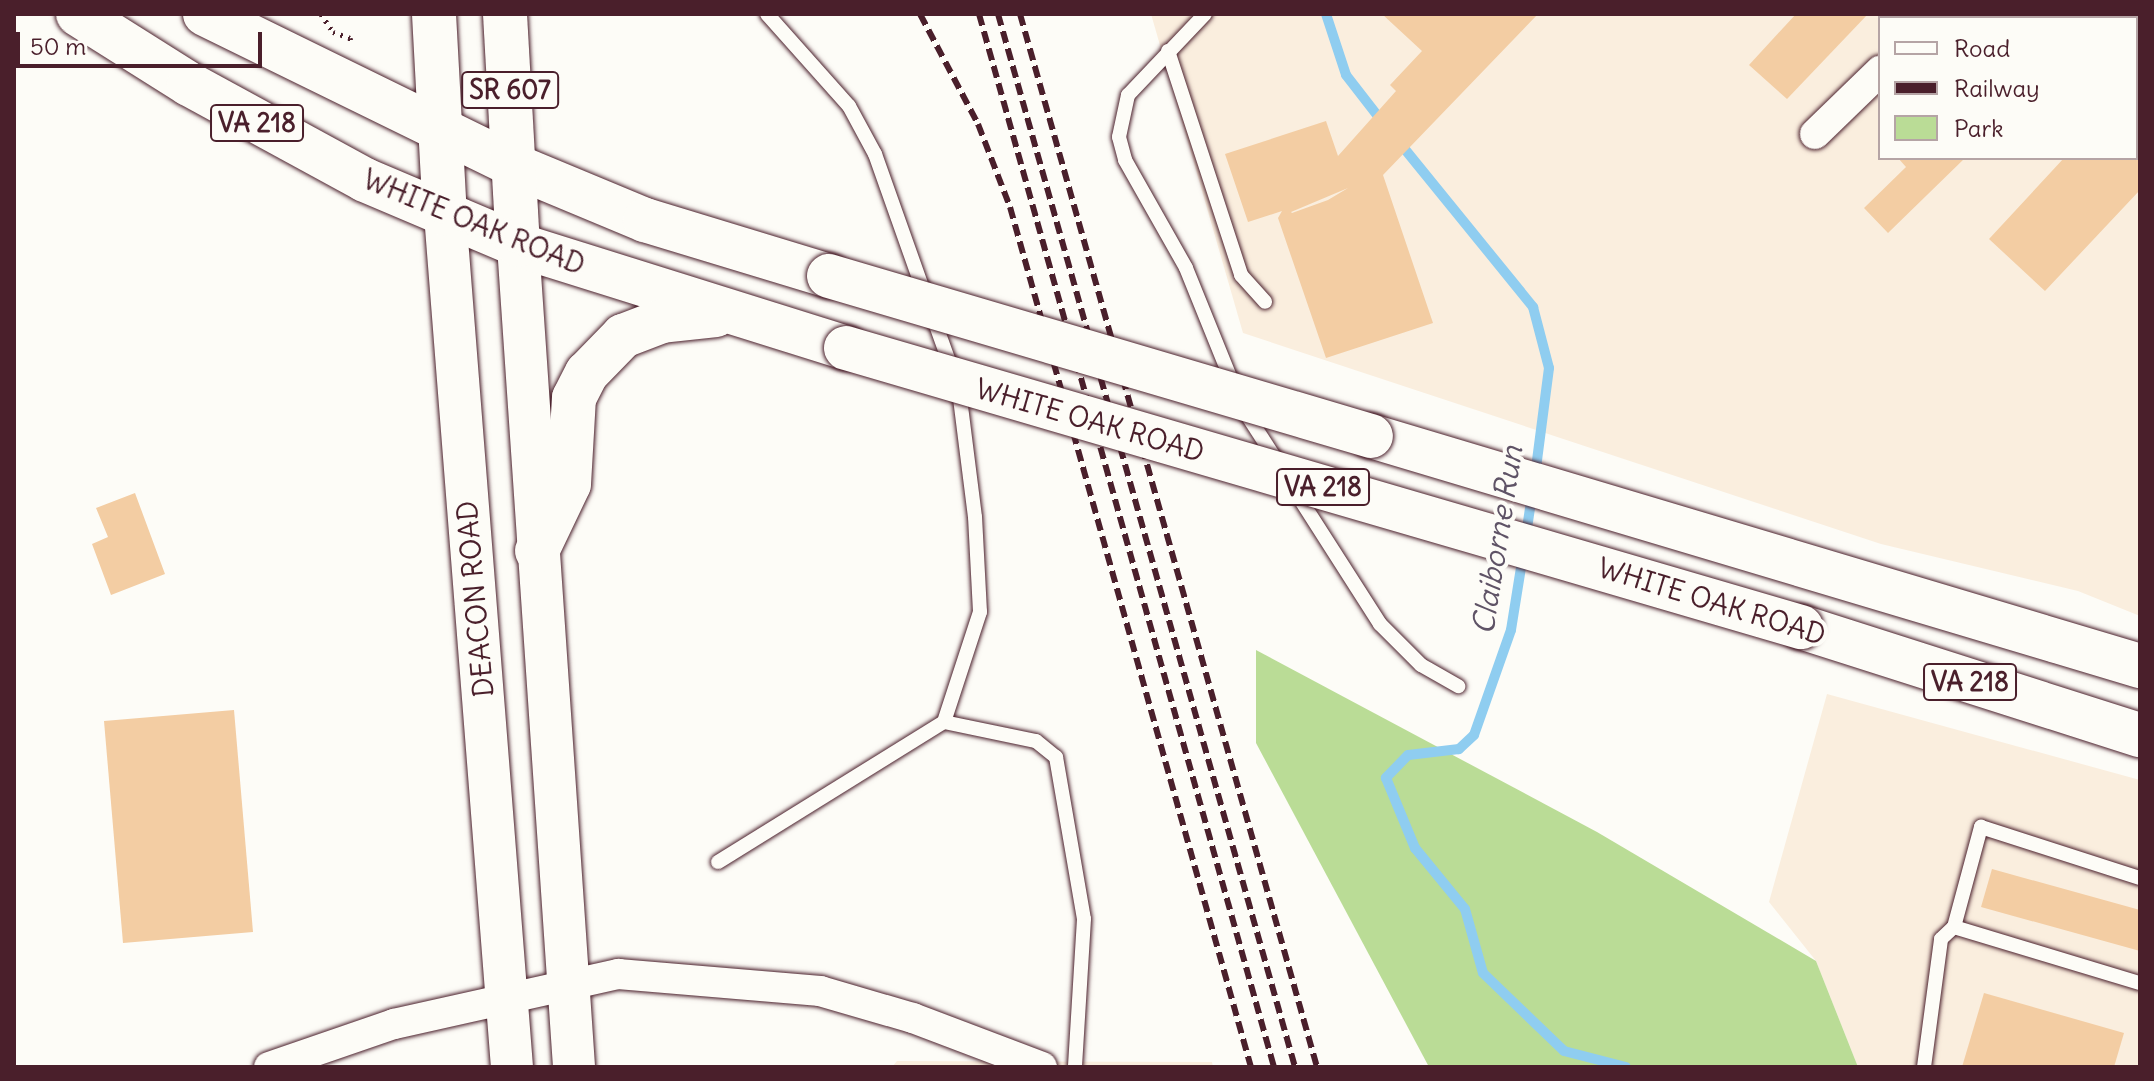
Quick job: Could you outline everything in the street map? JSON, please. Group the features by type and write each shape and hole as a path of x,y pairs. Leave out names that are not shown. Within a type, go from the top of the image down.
{"main road":[{"name":"WHITE OAK ROAD","path":"78,14 296,144 518,245 726,314 1801,627 2140,735"},
{"name":"VA 218","path":"205,14 515,166 645,220 2140,666"},
{"name":"SR 607","path":"434,14 443,131"},
{"name":"SR 607","path":"505,14 537,551 574,1067"},
{"name":"DEACON ROAD","path":"443,131 445,214 512,1067"},
{"path":"537,551 569,484 574,398 587,373 623,336 662,321 726,314"}],"street":[{"path":"1815,134 1878,73"},
{"path":"269,1067 394,1024 618,974 820,991 913,1018 1042,1067"}],"lane":[{"path":"718,862 944,722 980,612 965,405 875,154 831,80 767,14"},
{"path":"1205,14 1128,95 1120,118 1125,160 1186,268 1241,404 1380,624 1421,665 1458,686"},
{"path":"1168,51 1241,275 1265,302"},
{"path":"944,722 1036,741 1056,757 1074,846 1084,919 1075,1067"},
{"path":"1924,1067 1941,939 1954,927 1981,827 2140,878"},
{"path":"1954,927 2140,983"}],"shaded area":[{"path":"1151,14 2140,14 2140,616 2078,591 1881,544 1243,333"},
{"path":"1827,694 2140,780 2140,1067 1858,1067 1816,961 1769,902"},
{"path":"897,1061 1212,1062 1213,1067 892,1067"}],"green space":[{"path":"1256,650 1597,832 1816,961 1858,1067 1429,1067 1256,743"}],"building":[{"path":"1382,14 1538,14 1383,175 1433,323 1326,358 1278,218 1282,211 1248,222 1225,154 1326,121 1338,156 1396,91 1390,85 1422,51","holes":["1348,188 1328,200 1292,213 1291,212"]},
{"path":"1796,14 1868,14 1787,99 1749,65"},
{"path":"2007,14 2090,14 2046,16 2005,16"},
{"path":"2138,159 2140,190 2045,291 1989,239 2062,160"},
{"path":"1900,160 1963,160 1888,233 1864,208 1906,167"},
{"path":"135,493 165,574 111,595 92,544 108,537 96,508"},
{"path":"234,710 253,932 123,943 104,721"},
{"path":"1992,869 2140,910 2140,951 1981,907"},
{"path":"1984,993 2124,1033 2114,1067 1962,1067"}],"waterway":[{"name":"Claiborne Run","path":"1326,14 1346,75 1384,124"},
{"name":"Claiborne Run","path":"1399,142 1533,307 1549,368 1535,476"},
{"name":"Claiborne Run","path":"1526,535 1532,495"},
{"name":"Claiborne Run","path":"1523,555 1511,630 1474,735 1459,749 1408,755 1386,778 1415,848 1465,909 1483,973 1564,1051 1626,1067"}],"railway":[{"path":"920,14 978,124 1010,207 1251,1067"},
{"path":"979,14 1274,1067"},
{"path":"998,14 1295,1067"},
{"path":"1020,14 1317,1067"}]}
